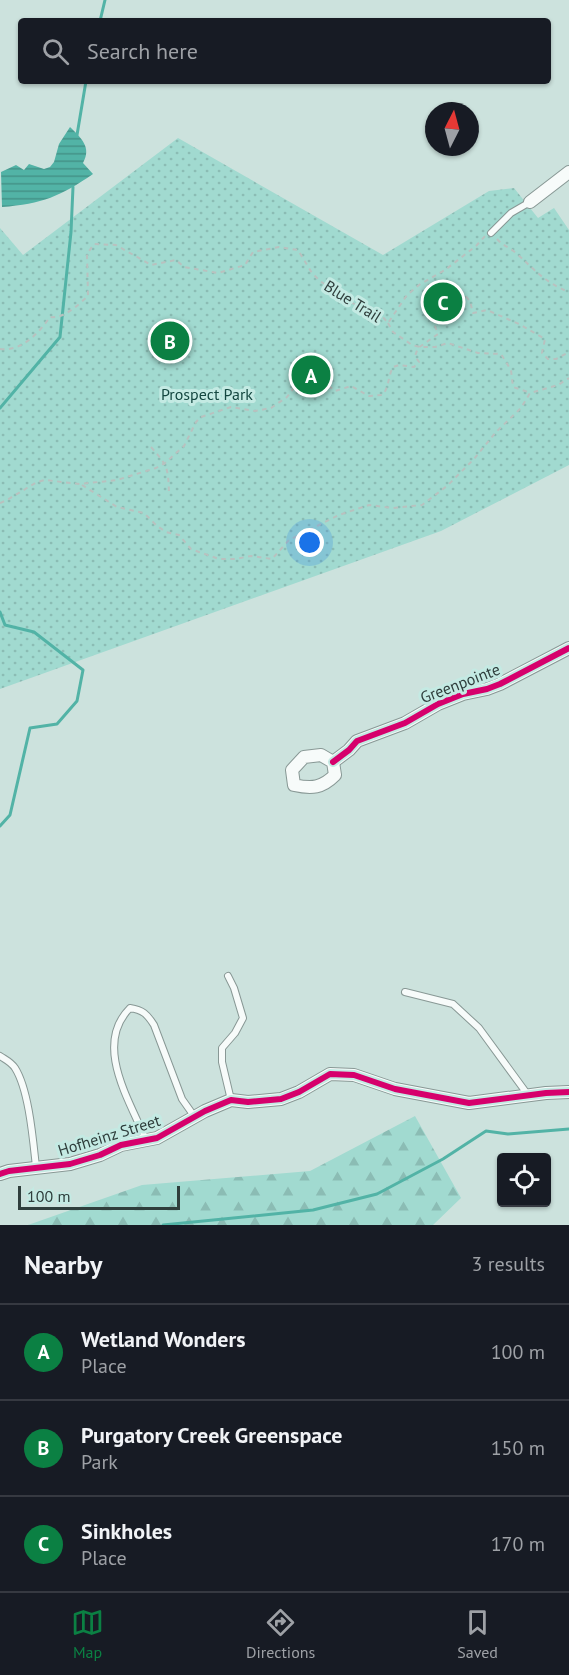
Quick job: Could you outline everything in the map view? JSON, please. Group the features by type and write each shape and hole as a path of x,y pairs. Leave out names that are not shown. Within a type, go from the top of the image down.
{"street":[{"path":"530,202 569,172"},
{"name":"Greenpointe","path":"333,762 350,750 357,741 405,723 438,704 463,694 500,684 569,648"},
{"name":"Hofheinz Street","path":"0,1174 36,1167 70,1164 100,1155 121,1145 157,1138 231,1100 248,1102 281,1099 299,1092 330,1074 354,1075 395,1089 469,1103 569,1092"}],"lane":[{"path":"491,233 511,213 530,202"},
{"path":"228,976 243,1018 235,1034 222,1048 222,1062 231,1100"},
{"path":"405,992 453,1004 479,1028 529,1096"},
{"path":"146,1140 115,1064 113,1047 118,1024 130,1008 142,1010 154,1025 182,1099 195,1117"},
{"path":"0,1056 10,1062 16,1070 22,1086 36,1167"}],"path":[{"path":"491,233 503,246 512,250 554,287 569,292"},
{"path":"0,502 45,480 80,484 117,480 165,464 184,446 201,417 231,407 255,411 271,408 287,397 308,369 336,391 351,386 369,396 382,395 387,390 387,380 393,367 399,365 414,367 419,362 415,356 420,347 438,334 433,321 438,304 459,289 470,301 473,313 487,310 519,324 544,339 542,353 548,359 569,352"},
{"path":"388,323 393,332 412,345 420,347 448,343 478,353 501,354 510,370 513,387 530,393 558,385 569,378"},
{"path":"80,484 117,507 144,513 166,532 179,535 191,549 219,559 251,556 272,559 289,540 339,515 369,505 393,507 422,505 447,486 474,459 496,432 521,408 530,393"},
{"path":"151,447 165,464 169,494"}],"green space":[{"name":"Prospect Park","path":"178,138 383,255 489,191 514,188 538,218 554,208 569,230 569,465 441,531 0,689 0,228 23,255"},
{"path":"415,1116 461,1198 433,1225 28,1225 142,1185 310,1171"}],"shaded area":[{"path":"70,127 86,147 83,163 93,174 50,198 29,204 2,207 1,172 16,165 24,170 29,164 44,169 50,167 54,162 59,144"}],"waterway":[{"path":"101,18 105,0"},
{"path":"77,135 86,84"},
{"path":"0,408 60,337 71,232 73,187"},
{"path":"0,612 5,625 34,632 83,670 77,701 57,724 30,728 10,815 0,826"},
{"path":"163,1225 313,1210 377,1194 443,1159 486,1131 508,1134 569,1129"}],"cycle path":[{"path":"333,762 357,741 405,723 438,704 463,694 500,684 569,648"},
{"path":"0,1174 70,1164 100,1155 121,1145 157,1138 205,1111 231,1100 248,1102 281,1099 299,1092 330,1074 354,1075 395,1089 469,1103 569,1092"}],"place":[{"name":"Sinkholes","path":"443,302"},
{"name":"Purgatory Creek Greenspace","path":"170,341"},
{"name":"Wetland Wonders","path":"311,375"}]}
